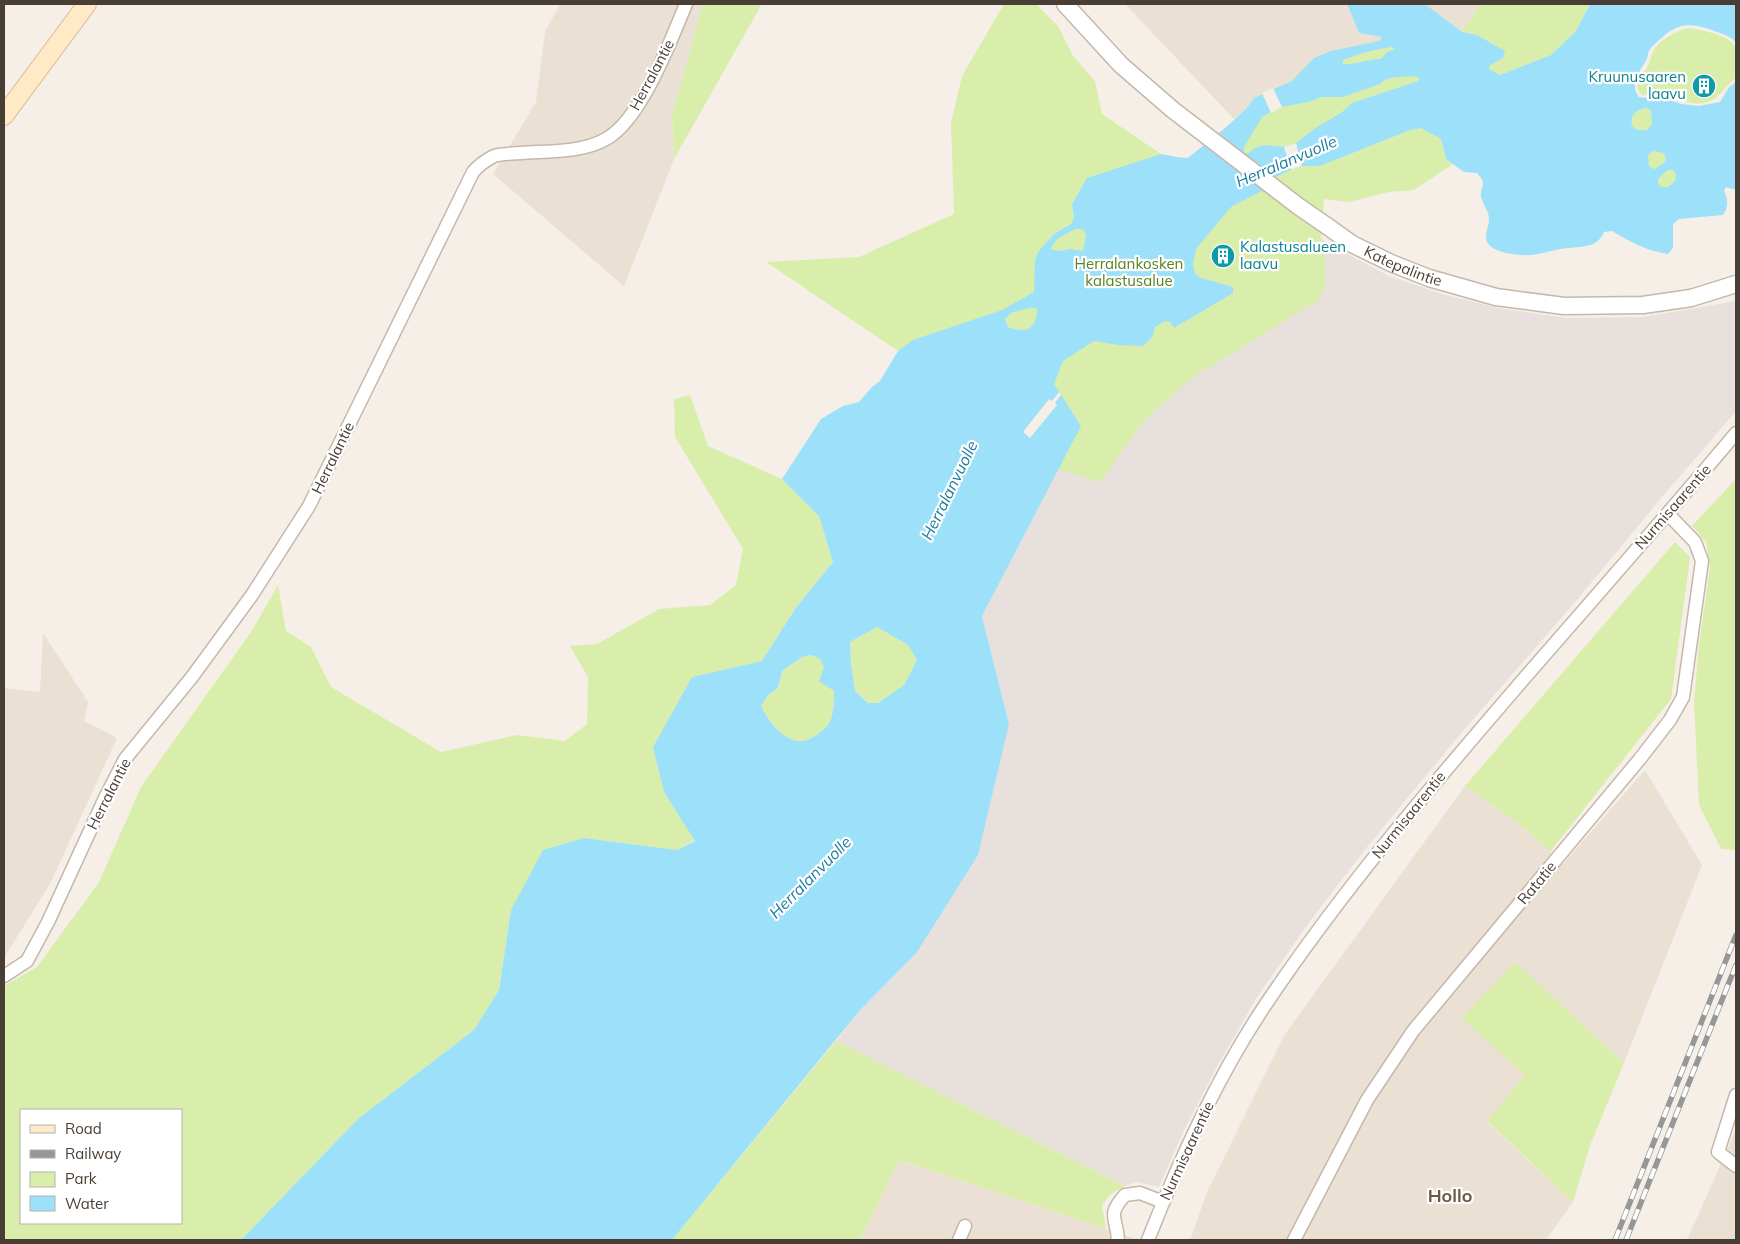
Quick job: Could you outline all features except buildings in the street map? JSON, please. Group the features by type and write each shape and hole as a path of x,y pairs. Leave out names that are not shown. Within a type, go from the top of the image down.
{"main road":[{"path":"4,116 87,4"}],"street":[{"name":"Herralantie","path":"4,976 27,961 48,922 125,759 192,677 252,596 309,506 473,172 480,164 496,155 584,148 607,139 626,124 644,96 686,4"},
{"name":"Katepalintie","path":"1065,4 1121,65 1173,110 1298,206 1352,244 1392,263 1429,278 1505,298 1564,306 1643,305 1691,298 1736,284"},
{"name":"Nurmisaarentie","path":"1148,1240 1188,1144 1223,1077 1261,1012 1314,935 1465,747 1736,433"},
{"name":"Ratatie","path":"1294,1240 1367,1100 1414,1031 1639,760 1670,720 1684,697 1702,561 1695,542 1668,514"},
{"path":"1736,1095 1718,1152 1736,1166"},
{"path":"1118,1240 1114,1221 1114,1206 1125,1195 1140,1193 1163,1202"},
{"path":"959,1240 966,1226"}],"shaded area":[{"path":"560,4 703,4 672,115 674,159 624,286 493,174 536,102 545,32"},
{"path":"1125,4 1347,4 1359,33 1383,37 1379,41 1314,58 1292,81 1254,98 1246,109 1234,119"},
{"path":"1425,4 1481,4 1462,32"},
{"path":"1262,191 1328,244 1389,276 1442,294 1498,308 1566,318 1643,317 1736,301 1736,411 1576,601 1462,732 1367,847 1310,921 1257,997 1219,1063 1184,1130 1159,1187 1137,1182 1125,1186 836,1041 861,1009 1009,724 982,616 1080,426"},
{"path":"43,633 88,702 84,721 117,738 51,882 4,958 4,688 40,692"},
{"path":"1645,770 1702,865 1624,1063 1515,962 1525,1075 1487,1122 1573,1202 1546,1240 1190,1240 1207,1192 1285,1034 1465,786 1517,822 1563,864"},
{"path":"1736,1130 1736,1240 1687,1240"},
{"path":"898,1160 1133,1238 1132,1240 860,1240"}],"green space":[{"path":"703,4 762,4 674,159 672,115"},
{"name":"Herralankosken kalastusalue","path":"1004,4 1036,4 1058,26 1073,56 1095,81 1102,114 1161,154 1176,157 1188,158 1246,109 1254,98 1292,81 1314,58 1331,51 1379,41 1383,37 1437,78 1441,139 1446,159 1453,164 1414,190 1389,192 1349,202 1324,199 1321,244 1325,259 1325,286 1319,300 1190,379 1142,423 1101,482 1058,469 913,340 898,351 766,262 859,257 954,214 951,123 962,76"},
{"path":"1481,4 1590,4 1576,31 1551,55 1500,75 1489,69 1490,64 1503,58 1462,32"},
{"path":"1688,28 1716,34 1734,45 1737,57 1736,78 1712,100 1699,104 1659,93 1643,96 1639,92 1637,85 1649,64 1654,50 1666,38"},
{"path":"1645,108 1651,112 1652,124 1647,130 1637,130 1632,126 1633,116 1639,110"},
{"path":"1654,151 1664,152 1666,159 1664,163 1654,169 1649,166 1648,155"},
{"path":"1668,170 1672,170 1676,174 1675,181 1668,187 1662,187 1658,184 1658,179"},
{"path":"690,395 708,446 782,479 819,516 833,562 795,609 762,662 692,677 664,792 695,840 677,850 584,838 511,910 499,990 474,1030 359,1118 241,1240 4,1240 4,986 37,967 99,882 141,787 253,629 278,585 286,631 311,647 331,687 441,752 517,735 565,741 587,724 588,677 570,646 597,644 659,609 710,605 736,585 743,549 675,437 674,399"},
{"path":"1736,479 1736,850 1721,849 1699,805 1694,702 1699,645 1710,567 1706,542 1692,526"},
{"path":"1675,542 1690,557 1671,699 1550,852 1517,822 1465,786"},
{"path":"877,627 908,645 917,660 904,685 878,703 868,703 855,691 850,642"},
{"path":"811,655 820,659 824,667 828,687 834,691 833,709 831,719 824,729 815,736 798,741 790,739 776,728 761,706 768,695 778,688 782,671 802,657"},
{"path":"1515,962 1624,1063 1591,1143 1573,1202 1487,1121 1525,1075 1462,1018"},
{"path":"836,1041 1125,1186 1111,1194 1102,1205 1106,1229 899,1160 860,1240 672,1240"}],"water":[{"name":"Herralanvuolle","path":"1347,4 1425,4 1462,32 1477,35 1505,51 1503,58 1490,65 1489,69 1500,75 1551,55 1576,31 1590,4 1736,4 1736,43 1725,35 1704,27 1690,25 1678,27 1666,34 1648,52 1647,60 1636,79 1635,88 1639,97 1647,98 1657,95 1681,104 1699,106 1720,102 1729,87 1736,82 1736,190 1726,187 1724,191 1727,206 1723,215 1679,219 1673,224 1673,248 1668,254 1639,246 1612,231 1604,232 1594,244 1585,246 1530,255 1507,253 1494,249 1487,242 1489,216 1481,197 1483,183 1480,177 1477,173 1464,172 1446,159 1441,139 1421,128 1410,130 1320,166 1302,166 1288,171 1274,178 1262,191 1231,207 1196,249 1193,264 1195,274 1201,278 1230,286 1233,288 1233,293 1174,328 1170,322 1165,321 1154,328 1153,336 1143,346 1118,345 1094,341 1063,361 1054,384 1081,426 982,616 1009,724 978,855 917,952 861,1009 672,1240 241,1240 359,1118 474,1030 499,990 511,910 543,850 584,838 677,850 695,841 664,792 653,747 692,677 762,661 795,609 833,562 819,516 782,479 821,419 843,406 859,402 880,381 898,351 913,340 1002,310 1034,292 1035,261 1038,252 1054,234 1071,224 1074,218 1072,204 1087,178 1161,154 1188,158 1246,109 1254,98 1292,81 1314,58 1331,51 1379,41 1382,37 1359,33","holes":["1392,47 1395,49 1387,52 1381,59 1343,64 1343,60","1411,76 1420,79 1352,103 1341,113 1317,127 1296,143 1284,147 1264,145 1253,149 1249,153 1244,153 1244,147 1263,116 1282,107 1312,101 1321,97 1343,97 1394,77","1645,108 1651,112 1652,124 1647,130 1637,130 1632,126 1633,116 1639,110","1654,151 1664,153 1666,159 1664,163 1654,169 1649,166 1648,155","1668,170 1672,170 1676,174 1675,181 1668,187 1662,187 1658,184 1658,179","1075,229 1083,229 1086,236 1083,251 1050,249 1057,239","1028,308 1037,308 1035,321 1026,330 1008,327 1005,319 1011,313","877,627 908,645 917,660 904,685 878,703 868,703 855,691 850,642","811,655 820,659 824,667 819,681 834,691 833,712 831,719 824,729 815,736 798,741 790,739 776,728 761,706 768,695 778,688 782,671 802,657"]}],"pier":[{"path":"1273,88 1282,107 1271,113 1262,93"},
{"path":"1296,143 1302,166 1291,170 1284,147"},
{"path":"1059,392 1061,395 1055,403 1057,405 1030,438 1023,432 1049,399 1052,401"}],"railway":[{"path":"1615,1240 1736,935"},
{"path":"1626,1240 1736,965"}],"place":[{"name":"Kruunusaaren laavu","path":"1704,86"},
{"name":"Kalastusalueen laavu","path":"1223,256"}],"district":[{"name":"Hollo","path":"1450,1196"}]}
